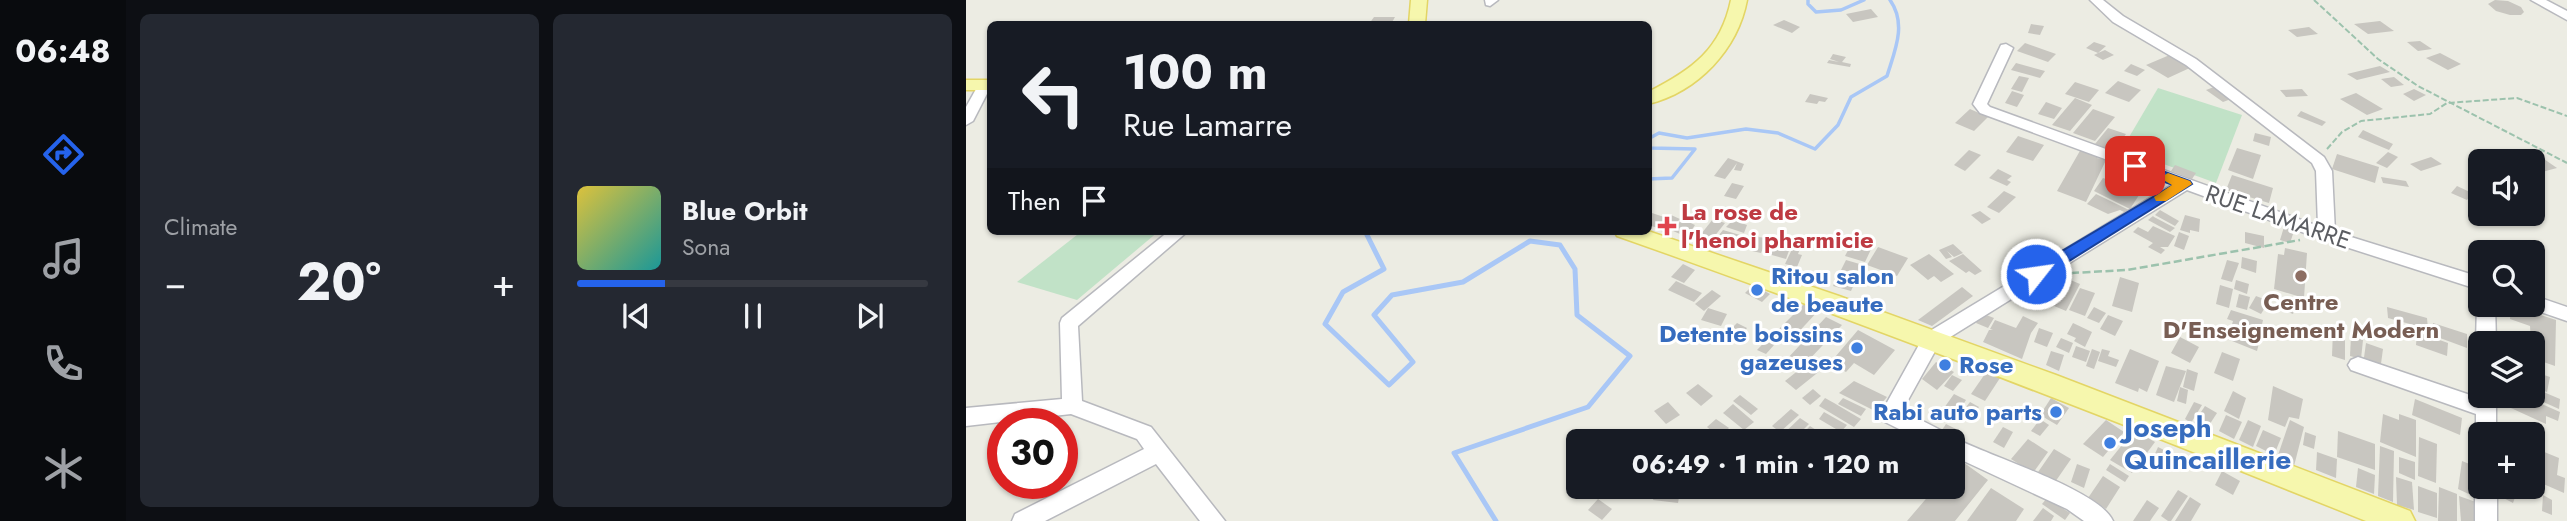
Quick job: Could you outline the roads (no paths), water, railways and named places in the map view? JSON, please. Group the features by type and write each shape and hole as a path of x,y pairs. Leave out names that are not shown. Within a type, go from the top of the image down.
{"main road":[{"path":"1417,21 1419,0"},
{"path":"1652,97 1677,85 1707,64 1731,34 1738,17 1739,0"},
{"path":"966,85 987,85"},
{"path":"1636,235 1932,339 2400,521"}],"street":[{"path":"2096,0 2118,19 2191,62 2319,160 2324,171 2327,235"},
{"path":"2537,0 2567,16"},
{"name":"RUE LAMARRE","path":"2006,48 1980,104 1985,110 2327,235 2468,280"},
{"path":"966,121 987,87"},
{"path":"1919,429 1890,415 1932,339 2185,184"},
{"path":"1072,405 1069,323 1175,235"},
{"path":"2545,306 2567,314"},
{"path":"2358,365 2468,397"},
{"path":"966,417 1072,405 1144,433 1214,521"},
{"path":"1023,521 1159,452"},
{"path":"1965,452 2075,502 2102,521"},
{"path":"2486,499 2486,521"}],"waterway":[{"path":"1808,0 1808,4 1816,12 1841,10 1864,0"},
{"path":"1652,137 1659,133 1687,138 1746,129 1778,133 1815,149 1838,125 1851,97 1887,76 1899,28 1898,18 1890,0"},
{"path":"1652,148 1695,149 1672,178 1652,179"},
{"path":"1367,235 1384,269 1343,292 1325,324 1389,385 1413,362 1374,315 1392,295 1463,282 1530,241 1560,245 1575,269 1577,315 1630,356 1588,407 1454,453 1496,521"}],"place":[{"name":"La rose de l'henoi pharmicie","path":"1667,226"},
{"name":"Centre D'Enseignement Modern","path":"2301,276"},
{"name":"Ritou salon de beaute","path":"1757,290"},
{"name":"Detente boissins gazeuses","path":"1857,348"},
{"name":"Rose","path":"1945,365"},
{"name":"Rabi auto parts","path":"2056,412"},
{"name":"Joseph Quincaillerie","path":"2110,443"}]}
